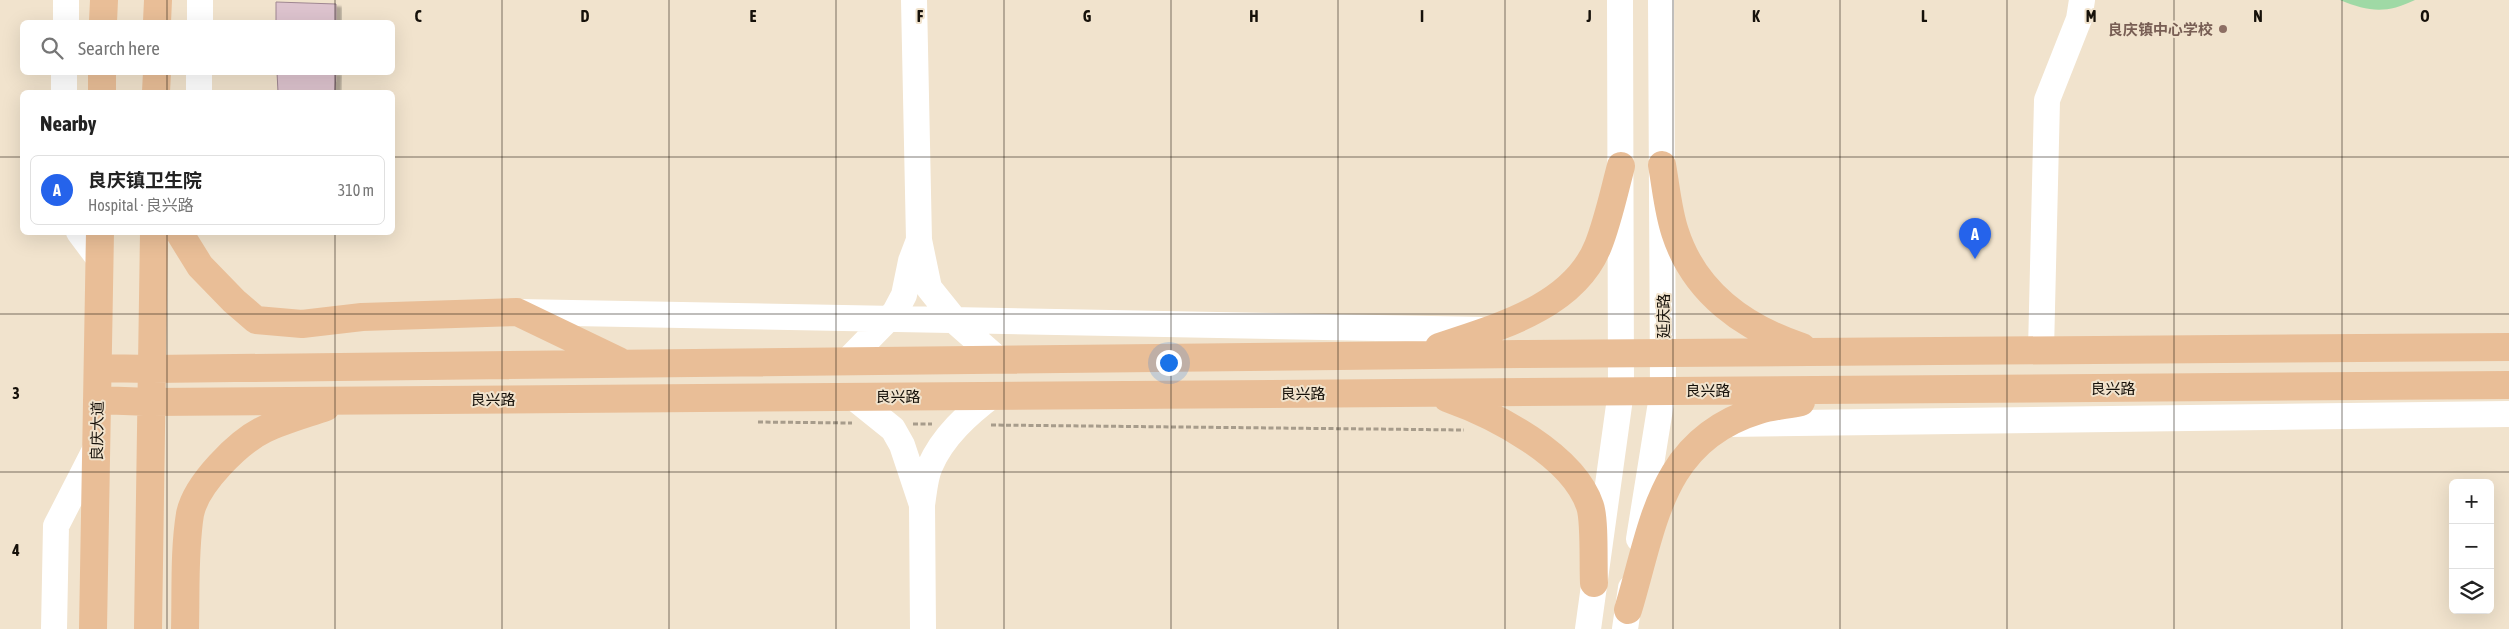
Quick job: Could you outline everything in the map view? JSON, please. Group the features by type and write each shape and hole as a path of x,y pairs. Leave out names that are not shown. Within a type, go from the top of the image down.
{"main road":[{"path":"103,20 104,0"},
{"path":"157,20 158,0"},
{"path":"102,75 102,90"},
{"path":"156,90 157,75"},
{"path":"1662,165 1674,231 1690,269 1713,297 1749,322 1783,340 1818,352"},
{"path":"1416,355 1524,315 1560,294 1581,273 1598,247 1621,166"},
{"name":"良庆大道","path":"93,629 100,235"},
{"path":"148,629 154,235"},
{"path":"181,235 196,260 234,301 256,320 302,324 362,317 517,312 625,364"},
{"path":"98,368 152,369 1623,353 2509,347"},
{"name":"良兴路","path":"97,400 151,402 2509,385"},
{"path":"1626,620 1664,493 1679,464 1697,443 1726,424 1759,410 1878,389"},
{"path":"1430,392 1480,410 1538,445 1565,466 1591,507 1594,583"},
{"path":"185,629 191,512 200,491 220,463 263,430 346,400"}],"street":[{"path":"66,0 66,20"},
{"path":"200,0 200,20"},
{"path":"914,0 919,240 929,288 954,320 999,360"},
{"path":"1588,629 1621,391 1623,353 1620,0"},
{"name":"延庆路","path":"1626,620 1663,390 1661,0"},
{"path":"2041,350 2047,100 2079,18 2082,0"},
{"path":"64,75 64,90"},
{"path":"199,75 199,90"},
{"path":"81,235 100,260"},
{"path":"196,260 197,235"},
{"path":"847,361 889,319 904,295 911,261 919,240"},
{"path":"517,312 1487,330 1520,354"},
{"path":"923,629 922,505 930,466 963,418 993,395"},
{"path":"852,396 893,429 902,445 922,505"},
{"path":"1726,424 2509,414"},
{"path":"54,629 56,526 96,448"}],"green space":[{"path":"2340,0 2415,0 2395,8 2378,10 2360,7"}],"building":[{"path":"276,2 336,4 336,20 276,20"},
{"path":"277,75 336,75 335,90 278,90"}],"place":[{"name":"良庆镇中心学校","path":"2223,29"},
{"name":"良庆镇卫生院","path":"1975,259"}]}
